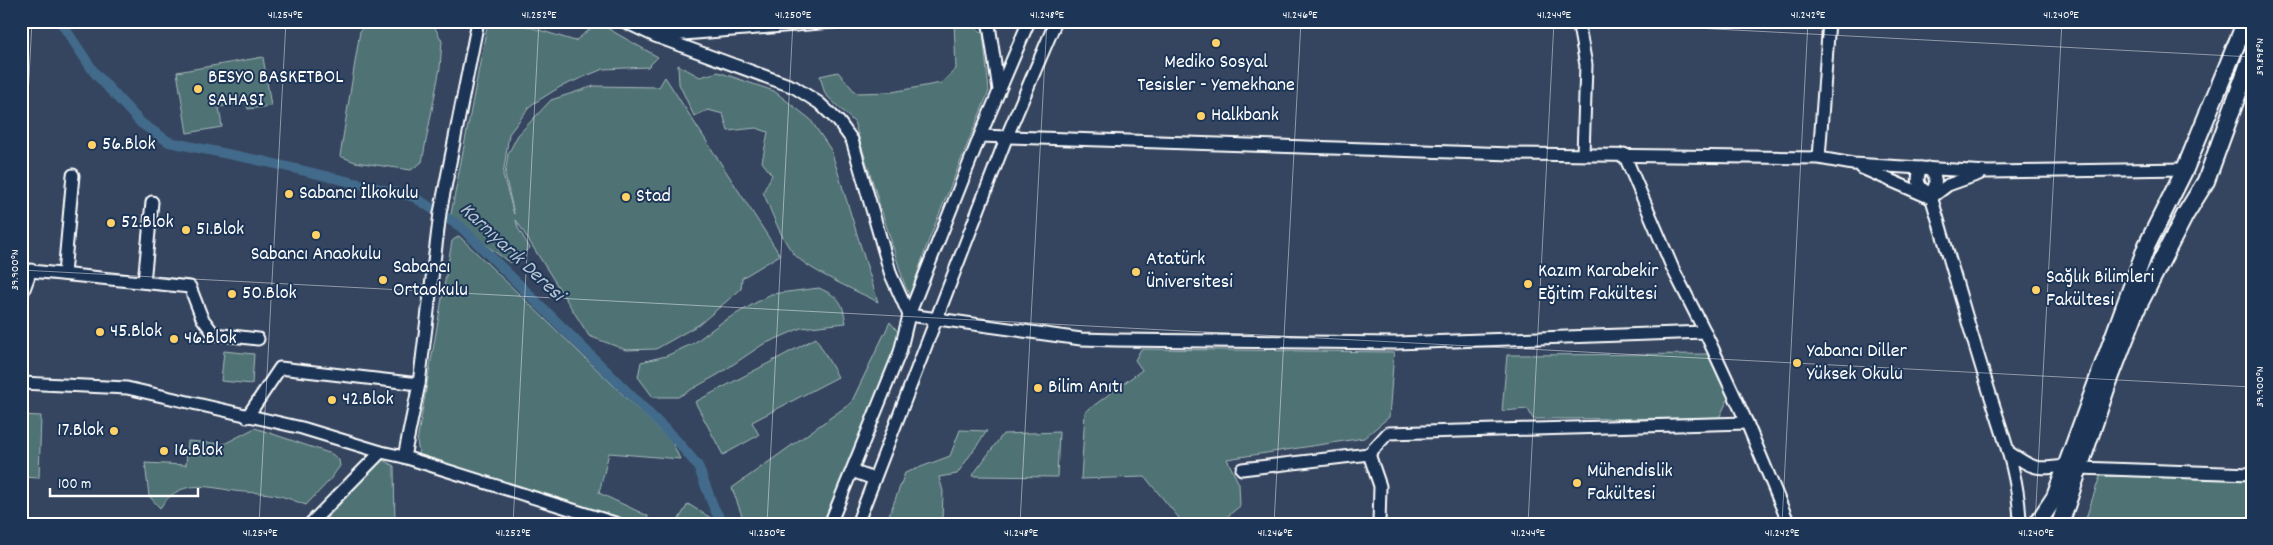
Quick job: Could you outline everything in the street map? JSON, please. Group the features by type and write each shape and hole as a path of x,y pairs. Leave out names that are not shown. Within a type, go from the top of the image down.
{"main road":[{"path":"2060,524 2072,467 2147,245 2185,169 2246,21"},
{"path":"2037,524 2072,467 2137,308 2185,215 2206,180 2252,55"}],"street":[{"path":"404,456 420,384 440,214 478,21"},
{"path":"655,36 844,21"},
{"path":"985,21 989,25 999,92"},
{"path":"830,524 900,352 909,314 980,136 1029,21"},
{"path":"857,524 1007,136 1056,21"},
{"path":"1578,21 1586,65 1582,154"},
{"path":"1820,158 1829,21"},
{"path":"629,23 655,36 794,88 820,103 839,122 852,140 891,275 909,314"},
{"path":"980,136 1511,154 1820,158 1853,164 1988,172 2185,169"},
{"path":"1624,154 1673,269 1705,332 1747,424 1789,524"},
{"path":"1853,164 1930,195"},
{"path":"1925,168 1934,173 1936,180 1930,195"},
{"path":"1925,168 1918,176 1918,184 1930,195 1989,391 2010,453 2020,497 2020,524"},
{"path":"1930,195 1948,185 1988,172"},
{"path":"64,274 73,175"},
{"path":"144,282 152,202"},
{"path":"21,297 26,270 190,287 202,318 214,334 258,339"},
{"path":"909,314 1081,340 1396,343 1705,332"},
{"path":"247,418 280,368 420,384"},
{"path":"21,383 127,388 247,418 302,428 380,452 404,456 618,524"},
{"path":"1242,469 1369,454 1388,433 1747,424"},
{"path":"310,524 380,452"},
{"path":"2010,453 2031,467 2041,469 2072,467 2252,474"},
{"path":"1369,454 1380,486 1379,524"},
{"path":"852,471 874,479"}],"shaded area":[{"name":"Atatürk Üniversitesi","path":"21,21 2252,21 2252,524 21,524"}],"green space":[{"path":"368,21 417,21 433,24 442,41 440,68 422,162 411,170 355,162 340,156 360,31"},
{"name":"Stad","path":"488,21 510,21 575,41 598,23 658,57 648,67 603,69 560,87 531,105 509,134 503,175 514,214 505,175 508,154 518,135 551,100 594,86 659,87 665,77 780,255 742,278 741,289 700,324 656,349 626,350 589,336 516,220 518,228 530,248 510,263 450,219"},
{"path":"966,21 983,33 989,91 928,242 910,296 905,286 854,122 825,94 820,76 838,72 856,93 892,92 941,83 956,69 954,22"},
{"path":"263,57 271,106 248,109 246,102 219,107 222,127 187,133 177,72"},
{"path":"678,65 700,77 718,72 774,91 810,119 831,150 878,302 822,274 794,254 780,232 763,192 772,175 762,162 768,132 756,128 728,131 723,114 708,110 694,116 679,84"},
{"path":"459,236 672,442 680,459 609,453 599,493 648,516 647,524 626,524 420,460 417,441 452,241"},
{"path":"819,288 836,297 843,309 846,323 801,328 762,345 719,374 678,397 653,397 638,377 641,362 666,356 694,343 722,322 771,294"},
{"path":"890,322 900,334 825,524 745,524 732,488 851,403"},
{"path":"816,338 838,377 752,422 759,435 723,455 695,402"},
{"path":"1141,349 1394,352 1389,417 1364,438 1227,459 1239,484 1240,506 1218,524 1184,524 1145,477 1081,479 1085,412 1142,370 1135,360"},
{"path":"224,351 254,354 252,384 221,381"},
{"path":"1712,354 1730,395 1719,418 1533,419 1528,409 1502,411 1507,355"},
{"path":"21,415 41,416 39,478 21,477"},
{"path":"255,428 332,454 339,460 340,466 329,481 306,505 274,495 213,487 193,487 175,492 160,508 149,496 145,463 186,465 188,441 224,444"},
{"path":"960,430 987,431 957,474 939,477 943,491 942,524 886,524 905,473 950,456"},
{"path":"1059,432 1057,477 972,476 1003,434"},
{"path":"381,459 394,466 395,524 322,524"},
{"path":"2100,476 2252,479 2252,524 2084,524"},
{"path":"688,504 711,518 713,524 676,524"}],"waterway":[{"name":"Karnıyarık Deresi","path":"60,21 94,72 141,123 169,142 267,162 414,197 461,227 678,442 698,466 714,508 723,524"}],"place":[{"name":"Mediko Sosyal Tesisler - Yemekhane","path":"1216,43"},
{"name":"BESYO BASKETBOL SAHASI","path":"198,89"},
{"name":"Halkbank","path":"1201,116"},
{"name":"56.Blok","path":"92,145"},
{"name":"Sabancı İlkokulu","path":"289,194"},
{"name":"Stad","path":"626,197"},
{"name":"52.Blok","path":"111,223"},
{"name":"51.Blok","path":"186,230"},
{"name":"Sabancı Anaokulu","path":"316,235"},
{"name":"Atatürk Üniversitesi","path":"1136,272"},
{"name":"Sabancı Ortaokulu","path":"383,280"},
{"name":"Kazım Karabekir Eğitim Fakültesi","path":"1528,284"},
{"name":"Sağlık Bilimleri Fakültesi","path":"2036,290"},
{"name":"50.Blok","path":"232,294"},
{"name":"45.Blok","path":"100,332"},
{"name":"46.Blok","path":"174,339"},
{"name":"Yabancı Diller Yüksek Okulu","path":"1797,363"},
{"name":"Bilim Anıtı","path":"1038,388"},
{"name":"42.Blok","path":"332,400"},
{"name":"17.Blok","path":"114,431"},
{"name":"16.Blok","path":"164,451"},
{"name":"Mühendislik Fakültesi","path":"1577,483"}]}
